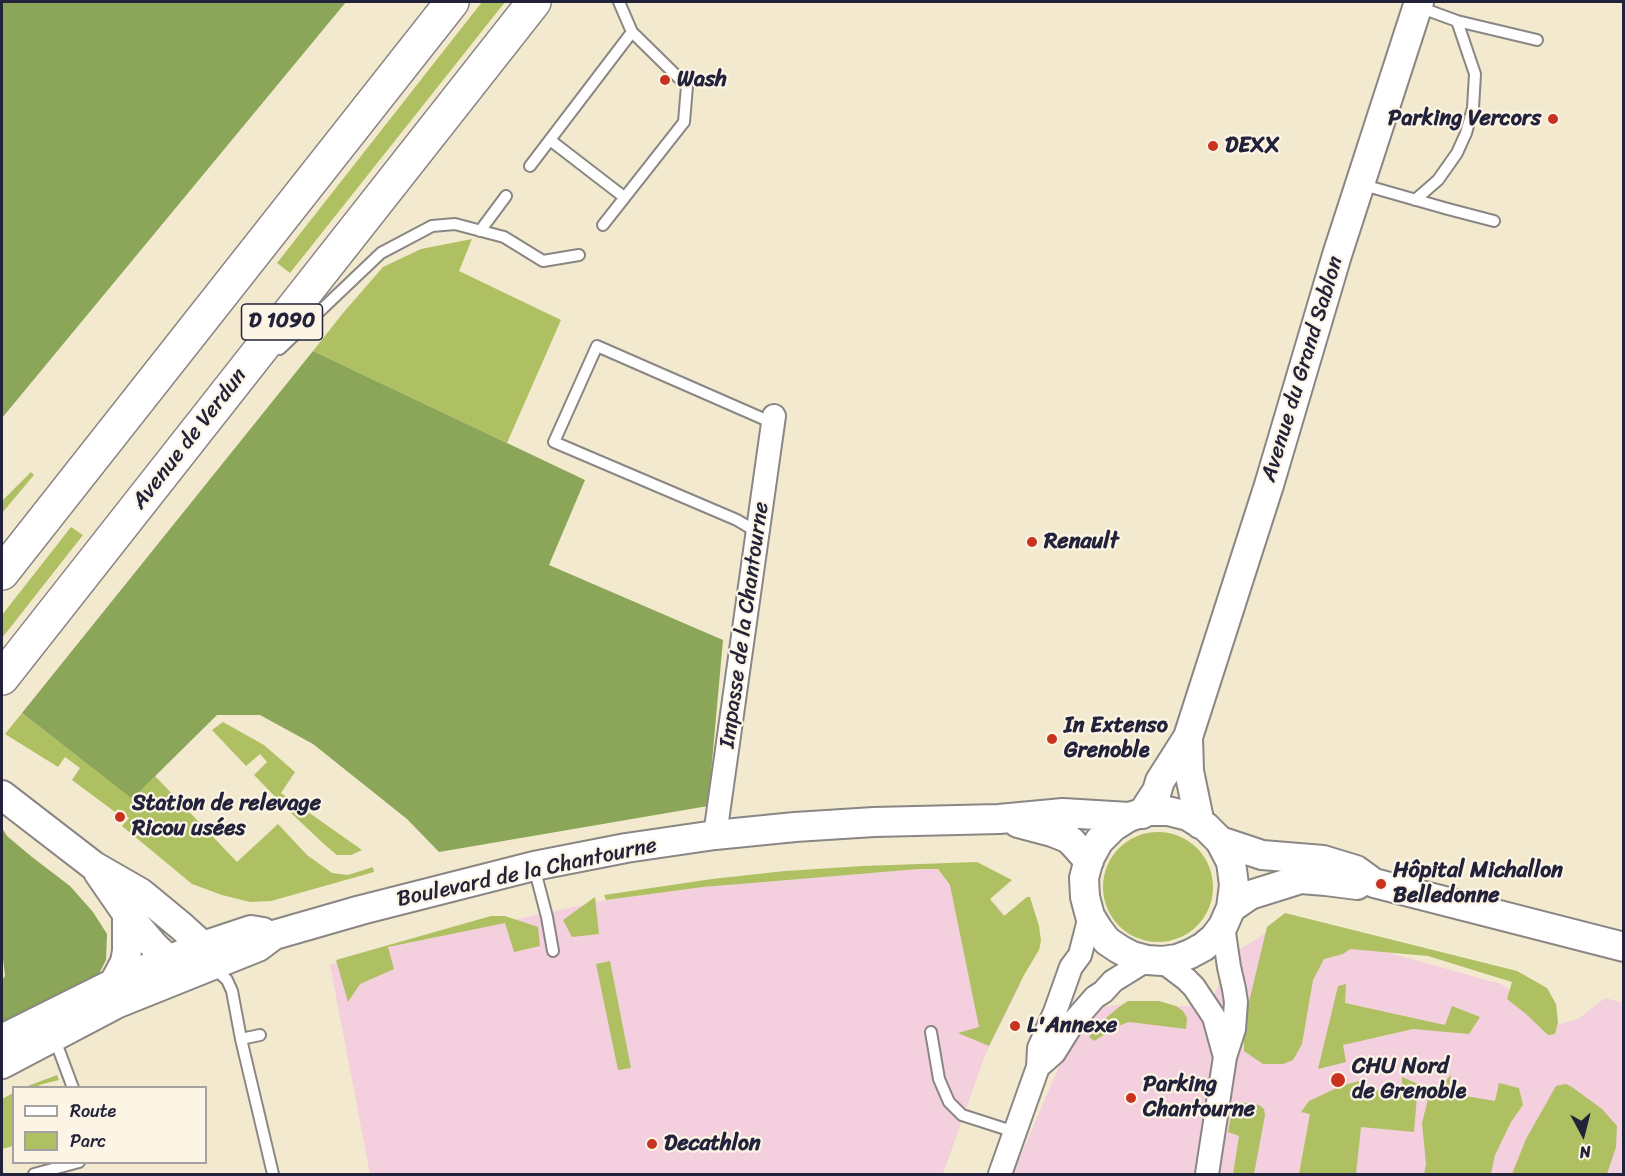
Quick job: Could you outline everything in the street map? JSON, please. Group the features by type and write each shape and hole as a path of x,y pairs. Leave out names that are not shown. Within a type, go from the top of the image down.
{"main road":[{"name":"D 1090","path":"2,573 452,2"},
{"name":"Avenue de Verdun","path":"2,678 534,2"},
{"path":"2,554 162,369"}],"street":[{"name":"Avenue du Grand Sablon","path":"1135,815 1157,791 1160,781 1188,737 1269,485 1337,255 1418,4"},
{"name":"Impasse de la Chantourne","path":"715,835 774,420"},
{"name":"Avenue du Grand Sablon","path":"1188,737 1189,771 1210,832"},
{"path":"2,795 94,866 141,892 181,926 207,956"},
{"path":"1374,882 1354,885 1326,880 1301,879 1250,895 1227,917 1214,938 1203,947 1177,959 1155,960 1132,956 1119,950 1107,940 1090,916 1085,897 1084,878 1099,841 1113,827 1135,815 1168,811 1188,816 1210,832 1262,855 1323,860 1356,870 1374,882 1623,947"},
{"name":"Boulevard de la Chantourne","path":"2,1039 50,1027 116,1004 207,956 258,948 274,935 361,910 534,866 626,848 715,835 862,823 999,819 1063,813 1135,815"},
{"name":"Boulevard de la Chantourne","path":"999,819 1052,832 1066,838 1089,861"},
{"path":"1207,1174 1225,1057 1234,1029 1236,1002 1227,917 1234,885 1231,862 1210,832"},
{"path":"94,866 127,914 169,960 207,956"},
{"path":"114,982 125,962 127,914"},
{"path":"1000,1174 1038,1067 1039,1048 1071,968 1080,955 1090,916"},
{"name":"Boulevard de la Chantourne","path":"2,1064 114,982 169,960"},
{"path":"1155,960 1186,979 1194,987 1214,1017 1225,1057"},
{"path":"1038,1067 1054,1053 1074,1021 1095,997 1113,981 1155,960"}],"lane":[{"path":"603,225 684,122 687,86 632,32 619,2"},
{"path":"1418,4 1457,21 1537,40"},
{"path":"1415,200 1438,180 1456,153 1466,133 1473,108 1475,74 1457,21"},
{"path":"530,166 632,32"},
{"path":"550,140 624,197"},
{"path":"1360,184 1494,221"},
{"path":"480,231 506,196"},
{"path":"270,358 381,253 432,226 455,224 504,237 543,261 579,255"},
{"path":"758,533 736,520 554,442 597,346 774,420"},
{"path":"209,414 261,366"},
{"path":"534,866 548,917 553,951"},
{"path":"207,956 227,980 232,992 273,1174"},
{"path":"50,1027 72,1086"},
{"path":"931,1032 939,1079 949,1102 962,1115 1015,1132"},
{"path":"241,1039 260,1035"},
{"path":"34,1174 72,1164"}],"shaded area":[{"path":"938,869 950,885 990,899 1035,947 1017,991 985,1055 943,1174 370,1174 330,965 388,947 606,900 703,887"},
{"name":"CHU Nord de Grenoble","path":"1282,923 1501,984 1522,997 1538,1022 1560,1024 1578,1019 1605,998 1623,1003 1623,1174 1013,1174 1068,1045 1084,1024 1104,1007 1136,1002 1157,1007 1189,1006 1214,994 1234,953"}],"green space":[{"path":"2,2 346,2 2,418"},
{"path":"482,2 505,2 290,273 277,263"},
{"path":"472,239 459,271 561,320 507,443 313,351 383,267 421,249"},
{"path":"313,351 585,480 549,565 723,640 708,806 439,852 407,819 313,744 260,715 217,715 132,799 22,713"},
{"path":"31,472 34,475 2,513 2,501"},
{"path":"71,527 83,535 2,638 2,615"},
{"path":"22,713 132,799 155,776 237,862 278,824 307,855 332,873 348,875 373,867 374,872 271,901 250,902 192,884 122,826 129,818 118,809 115,812 72,780 80,768 65,757 58,767 5,734"},
{"path":"223,722 264,745 295,772 281,793 362,850 351,855 337,855 325,845 254,775 267,762 260,754 246,766 212,730"},
{"path":"2,828 7,836 70,886 93,912 107,934 106,960 94,984 2,1036 2,980 5,976 2,957"},
{"path":"1158,832 1179,836 1197,848 1209,866 1213,887 1209,908 1197,926 1179,938 1158,942 1137,938 1119,926 1107,908 1103,887 1107,866 1119,848 1137,836"},
{"path":"977,862 1012,880 990,899 1004,916 1030,897 1041,941 1039,950 989,1046 958,1033 979,1027 950,885 938,869 703,887 606,900 604,895 785,871"},
{"path":"595,897 599,934 572,937 563,920"},
{"path":"1285,913 1517,971 1547,988 1556,1004 1558,1022 1555,1034 1548,1035 1507,999 1512,982 1428,956 1350,949 1343,954 1324,959 1313,980 1302,1044 1293,1060 1283,1064 1263,1064 1244,1051 1244,1023 1267,927"},
{"path":"491,916 505,916 538,927 540,946 514,952 505,923 388,947 394,969 360,984 348,1002 336,960"},
{"path":"610,961 631,1068 618,1070 596,964"},
{"path":"1346,984 1345,1003 1445,1025 1452,1006 1480,1017 1469,1034 1413,1029 1343,1045 1346,1062 1318,1069 1338,986"},
{"path":"1128,1001 1159,1001 1176,1006 1187,1018 1186,1029 1129,1022 1094,1041 1089,1037 1106,1018"},
{"path":"57,1075 59,1080 39,1086 28,1086"},
{"path":"1451,1075 1448,1093 1495,1101 1499,1083 1519,1088 1523,1105 1511,1122 1495,1155 1491,1174 1424,1174 1426,1164 1422,1123 1428,1099"},
{"path":"1402,1077 1418,1084 1414,1132 1361,1127 1356,1174 1299,1174 1310,1114 1301,1112 1309,1101 1341,1086 1359,1081 1360,1091 1402,1088"},
{"path":"1566,1084 1602,1109 1617,1126 1616,1147 1607,1174 1512,1174 1526,1139 1556,1086"},
{"path":"12,1094 12,1146 2,1149 2,1099"},
{"path":"1240,1102 1259,1105 1264,1109 1265,1115 1254,1174 1233,1174 1239,1136 1228,1132 1233,1105"}],"place":[{"name":"Wash","path":"665,80"},
{"name":"Parking Vercors","path":"1553,119"},
{"name":"DEXX","path":"1213,146"},
{"name":"Renault","path":"1032,542"},
{"name":"In Extenso Grenoble","path":"1052,739"},
{"name":"Station de relevage Ricou usées","path":"120,817"},
{"name":"Hôpital Michallon Belledonne","path":"1381,884"},
{"name":"L'Annexe","path":"1015,1026"},
{"name":"CHU Nord de Grenoble","path":"1338,1080"},
{"name":"Parking Chantourne","path":"1131,1098"},
{"name":"Decathlon","path":"652,1144"}]}
